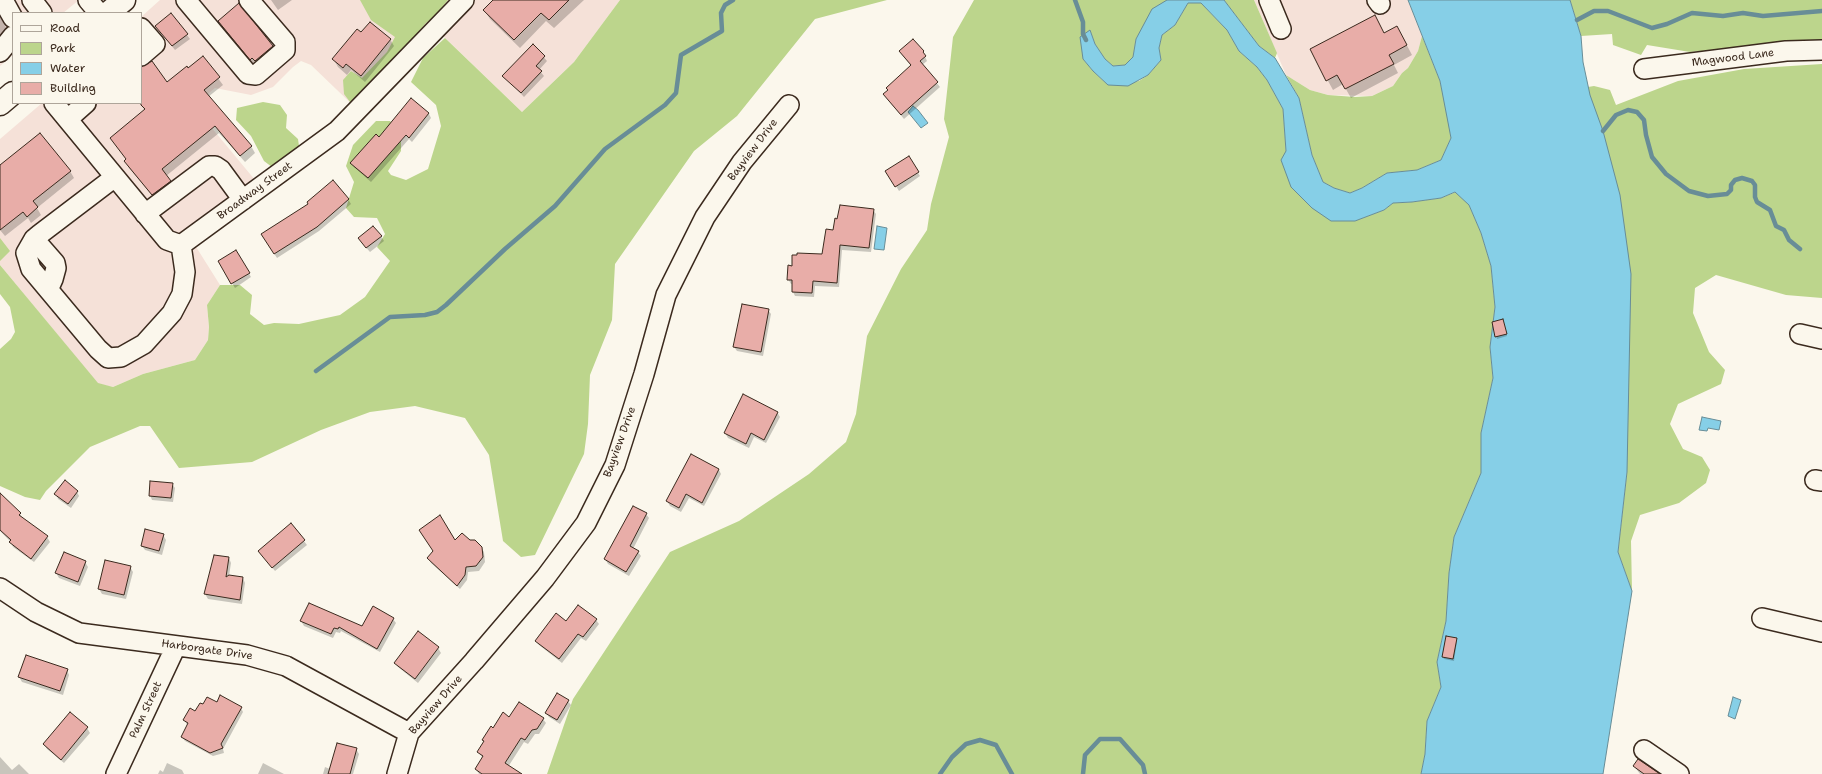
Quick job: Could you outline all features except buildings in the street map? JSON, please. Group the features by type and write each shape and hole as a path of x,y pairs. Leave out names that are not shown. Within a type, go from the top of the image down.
{"main road":[{"path":"0,104 12,94"}],"street":[{"path":"3,0 12,16"},
{"path":"32,0 41,12"},
{"path":"88,0 98,12"},
{"path":"186,0 248,74 256,75 285,50 285,42 249,0"},
{"name":"Broadway Street","path":"181,245 337,131 464,0"},
{"path":"1269,0 1280,29"},
{"path":"142,29 155,44 142,55"},
{"path":"0,52 12,37"},
{"name":"Magwood Lane","path":"1644,69 1786,52 1822,50"},
{"path":"55,104 115,177 144,214 167,240 181,245 185,272 182,294 168,317 144,344 121,357 108,358 98,349 49,288 31,269 26,253 34,239 115,177"},
{"path":"68,119 85,104"},
{"name":"Bayview Drive","path":"397,774 409,733 474,662 545,578 586,523 615,465 644,374 666,295 705,217 742,162 789,105"},
{"path":"144,214 209,166 216,166 221,170 243,200"},
{"path":"1800,334 1822,339"},
{"name":"Harborgate Drive","path":"0,588 36,612 79,633 247,655 286,666 409,733"},
{"path":"1762,618 1822,632"},
{"name":"Palm Street","path":"120,766 176,646"},
{"path":"1644,750 1678,774"},
{"path":"105,774 120,766"}],"shaded area":[{"path":"0,0 79,0 64,12 12,12 12,56 0,66"},
{"path":"160,0 620,0 574,62 522,112 441,34 361,113 311,65 301,61 273,87 251,95 215,88 196,104 196,109 265,192 193,242 220,285 207,305 209,327 208,340 195,360 143,374 113,387 98,384 0,265 0,139 41,104 142,104 142,16"},
{"path":"1254,0 1408,0 1422,36 1418,51 1408,68 1402,73 1393,86 1372,96 1328,95 1310,90 1286,75"}],"green space":[{"path":"360,0 448,0 436,15 426,23 359,101 350,102 344,94 343,80 351,71 362,78 387,52 395,37 371,20"},
{"path":"620,0 887,0 815,19 737,116 694,151 615,264 612,320 590,375 588,424 584,454 535,555 521,557 503,541 489,455 465,418 415,406 370,412 321,430 252,462 179,468 150,426 140,426 90,447 46,491 40,500 25,497 0,486 0,349 11,339 15,332 10,307 0,294 0,265 98,383 113,387 143,374 195,360 208,340 209,327 207,305 220,285 240,285 252,295 250,314 264,325 274,323 299,324 340,315 365,297 390,261 377,247 385,234 377,218 354,217 346,208 354,182 346,166 353,145 376,121 390,121 401,133 401,151 388,171 391,175 406,180 428,169 441,126 436,105 411,82 423,58 445,38 522,112 574,62"},
{"path":"974,0 1167,0 1144,26 1136,39 1133,57 1125,65 1113,66 1105,59 1095,44 1090,30 1083,59 1108,85 1139,81 1148,75 1161,60 1159,48 1162,35 1175,25 1188,3 1201,3 1227,30 1239,51 1257,67 1267,80 1283,109 1286,151 1354,221 1384,210 1393,203 1441,198 1456,192 1469,205 1481,233 1491,266 1495,307 1490,347 1493,378 1481,433 1481,473 1454,537 1449,573 1446,621 1437,662 1441,687 1427,721 1425,754 1421,774 547,774 573,699 670,552 739,521 809,474 846,442 856,414 867,336 901,269 927,230 931,204 949,137 944,119 953,37"},
{"path":"1224,0 1254,0 1277,53 1275,58 1259,46"},
{"path":"1570,0 1822,0 1822,42 1690,52 1647,45 1641,55 1613,45 1612,34 1581,36"},
{"path":"1422,36 1440,81 1448,115 1451,138 1441,160 1417,170 1387,173 1362,188 1350,193 1334,188 1323,182 1312,155 1299,98 1286,75 1310,90 1328,95 1355,97 1372,96 1393,86 1402,73 1408,68 1418,51"},
{"path":"1822,64 1822,298 1786,295 1716,275 1695,288 1693,313 1709,352 1725,370 1721,384 1678,404 1670,424 1683,449 1702,457 1710,470 1706,483 1679,503 1640,515 1631,541 1632,591 1618,552 1627,472 1627,452 1588,87 1594,86 1610,90 1616,105 1678,81 1744,69"},
{"path":"263,102 280,105 287,115 286,128 298,139 300,153 272,167 264,161 251,136 236,120 237,108"},
{"path":"0,238 10,251 0,261"}],"water":[{"path":"1167,0 1224,0 1259,46 1275,58 1299,98 1312,155 1323,182 1334,188 1350,193 1362,188 1387,173 1417,170 1441,160 1451,138 1440,81 1408,0 1570,0 1581,36 1583,62 1590,95 1603,131 1620,195 1631,274 1627,472 1618,552 1632,591 1603,774 1421,774 1425,754 1427,721 1441,687 1437,662 1446,621 1449,573 1454,537 1481,473 1481,433 1493,378 1490,347 1495,307 1491,266 1481,233 1469,205 1455,192 1441,198 1393,203 1384,210 1355,221 1331,221 1312,208 1291,187 1281,160 1286,151 1283,109 1267,80 1257,67 1239,51 1227,30 1201,3 1188,3 1175,25 1162,35 1159,48 1161,60 1148,75 1128,86 1108,85 1083,59 1080,37 1090,30 1095,44 1105,59 1113,66 1125,65 1133,57 1136,39 1152,9"},
{"path":"913,106 928,123 921,128 908,112"},
{"path":"877,226 887,228 884,250 874,249"},
{"path":"1702,417 1721,421 1719,430 1708,428 1707,431 1699,430"},
{"path":"1733,697 1741,700 1735,719 1728,716"}],"waterway":[{"path":"316,371 390,317 425,315 437,312 446,305 505,249 555,206 605,149 665,105 676,93 681,55 722,31 721,13 725,5 733,0"},
{"path":"1075,0 1083,22 1083,34 1086,40"},
{"path":"1577,20 1594,11 1608,11 1652,28 1667,24 1692,13 1723,16 1743,13 1763,16 1822,11"},
{"path":"1603,131 1616,115 1628,110 1637,112 1644,120 1646,135 1652,157 1666,174 1689,191 1708,196 1727,194 1731,190 1731,185 1735,180 1742,178 1752,181 1755,185 1755,197 1757,202 1770,210 1776,226 1784,230 1789,240 1800,249"},
{"path":"1083,774 1085,755 1100,739 1120,739 1143,765 1145,774"},
{"path":"940,774 952,757 966,744 980,740 996,745 1012,774"}]}
